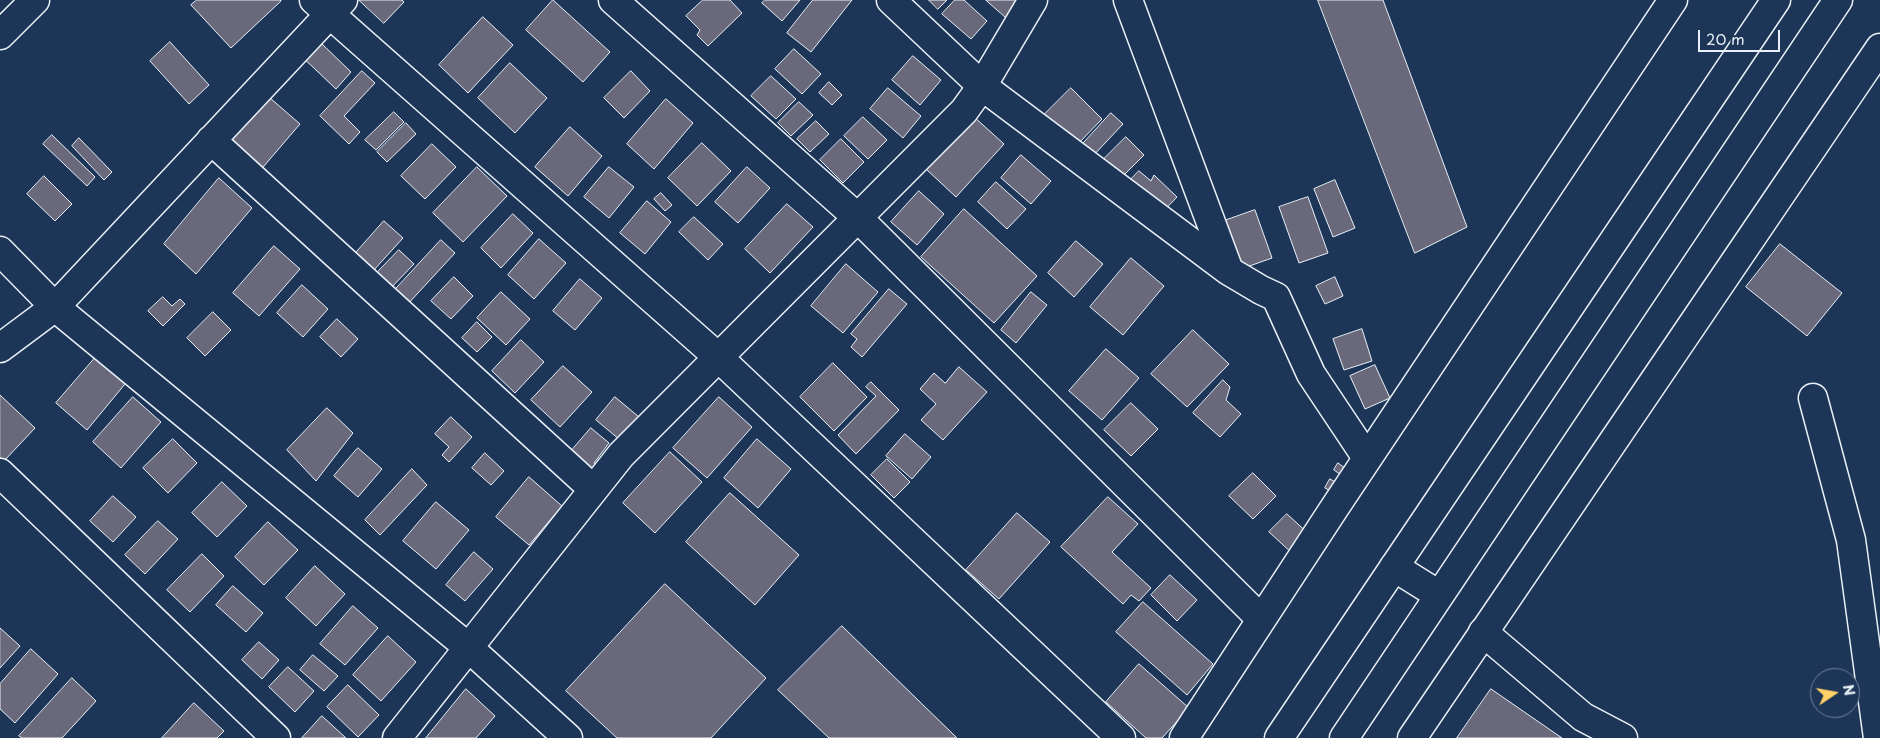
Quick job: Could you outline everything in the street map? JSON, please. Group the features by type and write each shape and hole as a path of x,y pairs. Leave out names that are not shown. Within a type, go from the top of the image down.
{"main road":[{"path":"0,35 35,0"},
{"path":"613,0 858,218 1261,619"},
{"path":"891,0 982,86 1229,271 1276,297 1312,374 1367,458"},
{"path":"397,738 621,455 964,111 982,86 1033,0"},
{"path":"1128,0 1229,271"},
{"path":"1184,738 1367,458 1673,0"},
{"path":"1279,738 1776,0"},
{"path":"1344,738 1838,0"},
{"path":"0,348 55,307 211,140 329,5 718,357 1121,738"},
{"path":"1412,738 1880,48"},
{"path":"211,140 594,489"},
{"path":"0,251 55,307 469,648 568,738"},
{"path":"1814,398 1851,540 1878,738"},
{"path":"0,473 276,738"},
{"path":"1394,567 1440,595"},
{"path":"1483,632 1583,716 1623,738"}],"building":[{"path":"197,0 281,1 231,48 191,5"},
{"path":"359,0 402,0 404,2 384,23"},
{"path":"553,0 610,52 583,82 526,30"},
{"path":"703,0 730,0 742,13 708,46 697,35 700,30 686,16"},
{"path":"765,0 800,0 782,21 762,3"},
{"path":"813,0 852,0 811,52 787,33"},
{"path":"929,0 947,0 938,9"},
{"path":"955,0 964,0 987,21 971,39 942,14"},
{"path":"986,0 1025,0 1009,20"},
{"path":"1318,0 1383,0 1467,227 1415,253"},
{"path":"483,17 513,45 468,93 439,65"},
{"path":"323,27 331,35 322,44 351,72 336,89 298,53"},
{"path":"170,42 209,85 189,104 150,61"},
{"path":"794,49 821,74 802,94 775,69"},
{"path":"913,56 941,80 920,105 892,80"},
{"path":"510,63 547,98 515,133 478,98"},
{"path":"362,71 375,83 344,116 360,132 349,144 320,116"},
{"path":"631,71 650,91 624,118 604,98"},
{"path":"771,76 796,99 776,119 751,96"},
{"path":"829,82 842,95 832,105 819,93"},
{"path":"888,88 921,116 903,138 870,109"},
{"path":"1071,88 1102,119 1075,147 1043,116"},
{"path":"262,91 300,124 258,173 219,139"},
{"path":"666,99 693,123 654,169 627,144"},
{"path":"799,102 813,115 791,136 778,123"},
{"path":"394,112 404,122 376,150 365,140"},
{"path":"1111,113 1123,124 1091,158 1080,147"},
{"path":"973,116 1004,144 956,197 926,169"},
{"path":"863,117 887,140 868,159 844,136"},
{"path":"816,121 829,134 810,152 797,139"},
{"path":"406,123 416,134 387,162 377,152"},
{"path":"570,127 602,156 568,196 535,167"},
{"path":"52,135 95,177 87,186 43,144"},
{"path":"1126,137 1144,155 1115,184 1109,165 1104,159"},
{"path":"79,138 112,172 104,180 72,146"},
{"path":"841,139 864,162 843,183 820,160"},
{"path":"702,143 731,171 697,206 668,178"},
{"path":"432,144 456,167 425,199 401,176"},
{"path":"1021,155 1051,181 1031,204 1001,178"},
{"path":"477,167 507,196 463,242 433,213"},
{"path":"609,167 634,187 609,218 584,197"},
{"path":"747,167 770,188 738,223 715,202"},
{"path":"1139,171 1151,181 1154,175 1177,197 1153,222 1120,191"},
{"path":"44,176 72,204 55,221 27,194"},
{"path":"219,178 252,208 196,274 164,244"},
{"path":"1335,180 1355,228 1333,237 1314,189"},
{"path":"996,182 1026,209 1007,229 978,202"},
{"path":"919,191 944,214 917,245 891,222"},
{"path":"661,193 672,205 665,211 654,199"},
{"path":"1308,197 1328,253 1299,263 1279,207"},
{"path":"647,201 671,222 645,254 620,233"},
{"path":"787,204 813,227 770,273 745,249"},
{"path":"964,209 1037,276 994,323 921,257"},
{"path":"1255,210 1272,258 1241,269 1224,221"},
{"path":"513,214 533,233 501,268 481,248"},
{"path":"694,217 723,244 708,260 679,232"},
{"path":"384,221 403,238 373,271 354,255"},
{"path":"539,239 566,263 534,299 508,275"},
{"path":"441,240 455,253 406,306 392,293"},
{"path":"1076,241 1103,264 1074,297 1048,273"},
{"path":"1780,244 1842,293 1807,336 1746,287"},
{"path":"274,246 300,269 259,316 233,293"},
{"path":"399,250 414,264 387,292 372,278"},
{"path":"1131,258 1164,286 1123,335 1090,307"},
{"path":"846,264 878,292 843,333 811,306"},
{"path":"454,277 473,296 451,319 431,301"},
{"path":"1335,277 1343,296 1325,304 1316,286"},
{"path":"580,279 602,298 575,330 553,311"},
{"path":"302,285 328,309 303,337 277,313"},
{"path":"889,289 907,304 862,357 851,347 857,339 851,334"},
{"path":"501,292 530,319 506,345 477,318"},
{"path":"1031,292 1047,305 1016,343 1001,330"},
{"path":"163,297 172,306 180,299 185,304 163,326 148,311"},
{"path":"213,312 231,330 205,356 187,338"},
{"path":"337,319 358,339 341,357 320,337"},
{"path":"477,322 492,337 477,352 462,338"},
{"path":"1362,329 1372,361 1344,370 1333,339"},
{"path":"1193,330 1229,364 1187,407 1151,374"},
{"path":"521,340 544,362 515,393 492,371"},
{"path":"1106,349 1139,378 1102,420 1069,391"},
{"path":"95,358 125,384 87,430 56,403"},
{"path":"833,363 867,397 834,431 800,397"},
{"path":"1375,365 1390,398 1365,409 1350,376"},
{"path":"563,366 592,392 560,427 531,400"},
{"path":"959,367 987,392 943,440 921,420 936,404 920,389 934,373 945,383"},
{"path":"1223,380 1230,387 1226,400 1241,414 1220,437 1193,413"},
{"path":"871,382 899,410 856,454 838,435 876,396 866,387"},
{"path":"0,395 35,428 4,461 0,457"},
{"path":"133,397 161,422 121,468 93,442"},
{"path":"615,397 639,417 620,440 596,420"},
{"path":"719,397 752,427 707,478 673,448"},
{"path":"1131,403 1158,429 1131,456 1104,430"},
{"path":"327,408 353,433 316,481 287,450"},
{"path":"451,417 472,437 449,462 442,455 449,447 435,434"},
{"path":"591,428 609,443 594,463 603,471 595,480 567,456"},
{"path":"905,434 931,457 912,479 886,456"},
{"path":"173,439 197,463 168,493 143,468"},
{"path":"757,439 791,469 758,508 724,478"},
{"path":"358,448 382,469 358,497 334,476"},
{"path":"670,452 702,482 655,533 623,503"},
{"path":"485,453 504,471 491,485 472,468"},
{"path":"887,459 910,482 894,498 871,475"},
{"path":"1338,463 1349,471 1344,477 1334,470"},
{"path":"412,469 427,485 380,535 365,520"},
{"path":"1253,473 1276,496 1253,519 1229,496"},
{"path":"529,477 562,506 529,545 496,517"},
{"path":"1330,479 1341,485 1336,494 1325,488"},
{"path":"222,482 247,506 217,537 192,513"},
{"path":"730,493 799,555 755,605 686,542"},
{"path":"113,496 136,517 113,542 90,521"},
{"path":"1108,497 1138,524 1112,552 1151,588 1139,601 1131,595 1123,604 1061,547"},
{"path":"436,502 469,530 436,569 403,541"},
{"path":"1017,513 1050,542 999,599 966,570"},
{"path":"1287,514 1311,536 1294,555 1269,532"},
{"path":"158,521 178,539 145,574 125,555"},
{"path":"268,522 298,550 264,585 235,557"},
{"path":"474,552 493,569 465,601 446,585"},
{"path":"202,554 224,576 190,612 167,590"},
{"path":"315,566 345,594 316,626 286,598"},
{"path":"1170,575 1197,600 1177,621 1151,595"},
{"path":"665,584 766,678 711,738 617,738 566,691"},
{"path":"233,586 263,613 246,632 216,605"},
{"path":"1143,602 1213,664 1187,695 1116,632"},
{"path":"353,606 378,628 345,665 320,644"},
{"path":"842,626 957,738 829,738 778,690"},
{"path":"0,628 20,646 0,668"},
{"path":"388,636 416,662 381,701 353,675"},
{"path":"259,642 279,660 262,679 242,660"},
{"path":"31,649 58,674 15,723 0,709 0,684"},
{"path":"313,655 338,676 324,691 300,670"},
{"path":"1139,664 1189,708 1162,738 1146,738 1106,702"},
{"path":"288,667 314,691 295,712 269,687"},
{"path":"72,678 96,701 62,738 22,738 19,736"},
{"path":"348,685 379,715 358,737 327,707"},
{"path":"466,689 495,716 476,738 426,738"},
{"path":"1491,689 1562,738 1457,738"},
{"path":"194,703 224,731 217,738 162,738"},
{"path":"322,716 346,738 302,738"}]}
